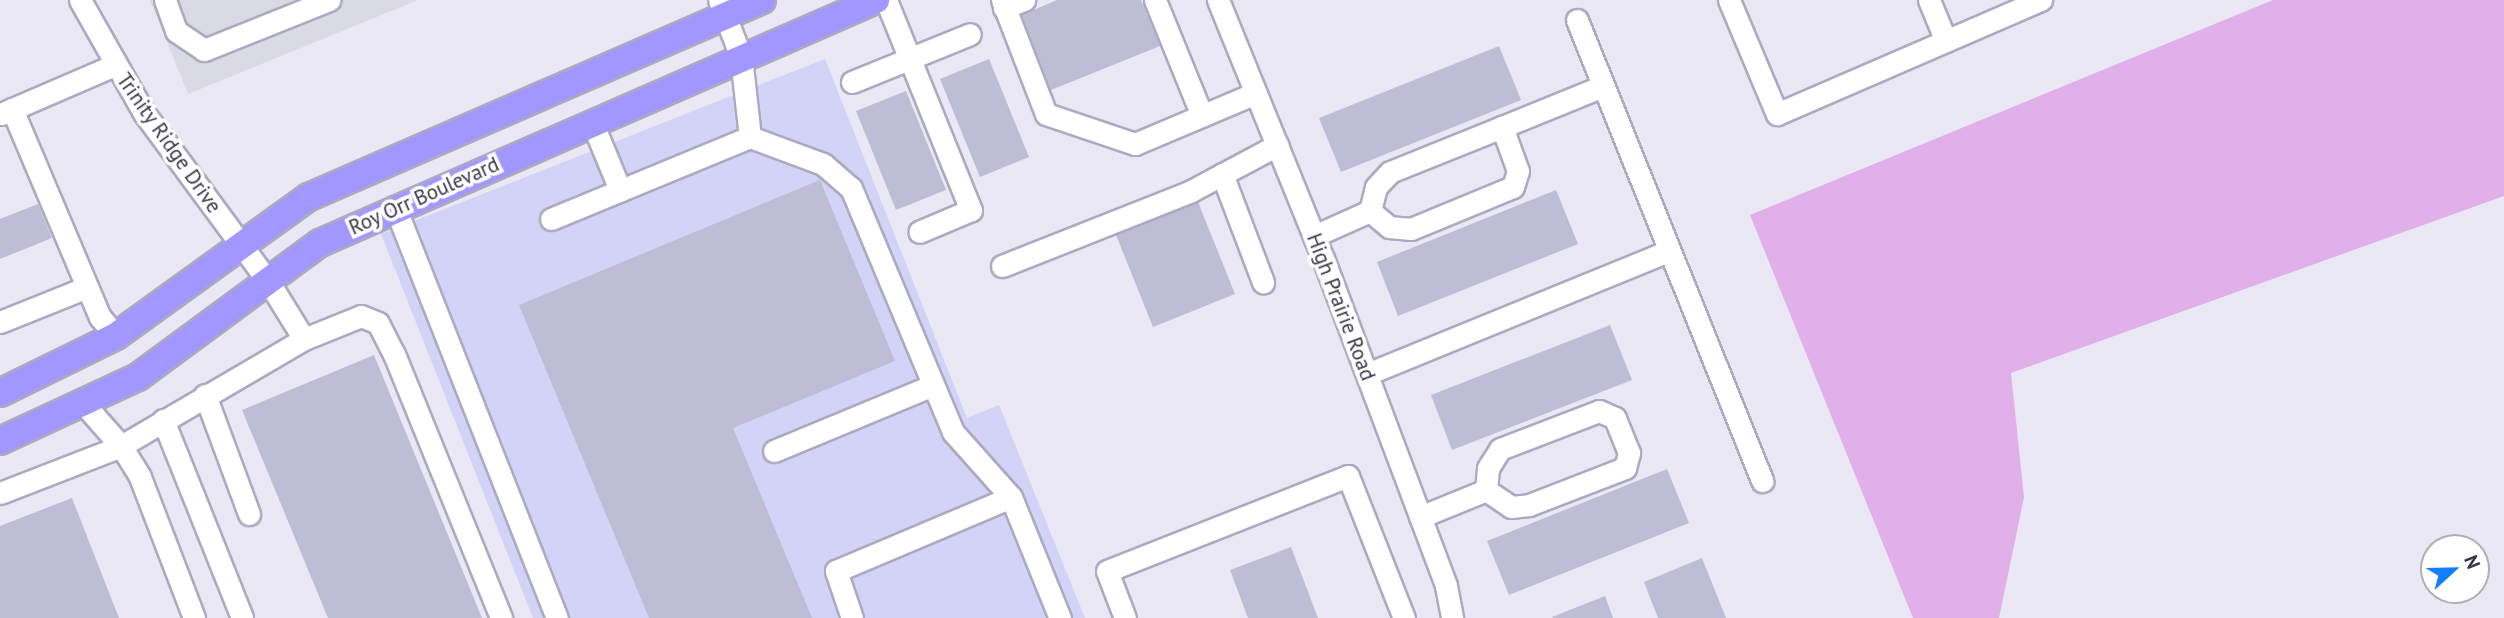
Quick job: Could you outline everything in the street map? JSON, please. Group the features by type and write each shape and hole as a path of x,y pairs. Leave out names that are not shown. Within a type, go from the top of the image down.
{"main road":[{"path":"0,393 116,337 309,197 722,8 762,0"},
{"name":"Roy Orr Boulevard","path":"0,441 138,377 320,243 395,207 876,0"}],"street":[{"name":"Trinity Ridge Drive","path":"80,0 144,113 268,281 304,338"},
{"path":"165,0 176,31 204,50 329,0"},
{"path":"886,0 971,210 919,233"},
{"path":"1024,0 1003,4 1046,114 1135,144 1256,93"},
{"path":"1155,0 1202,116"},
{"name":"High Prairie Road","path":"1218,0 1367,374 1446,586 1451,618"},
{"path":"1730,0 1777,114 2041,0"},
{"path":"1929,0 1946,41"},
{"path":"722,8 741,57 750,137"},
{"path":"1577,20 1762,481"},
{"path":"852,82 970,34"},
{"path":"115,65 6,112 100,317 116,337"},
{"path":"1370,211 1376,187 1390,172 1603,86"},
{"path":"592,122 620,190"},
{"path":"1370,211 1389,227 1411,229 1513,187 1518,170 1502,127"},
{"path":"551,219 750,137 823,164 851,188 953,432 1011,497 1060,618"},
{"path":"1002,266 1191,191 1277,145"},
{"path":"1222,174 1263,282"},
{"path":"395,207 557,618"},
{"path":"1314,236 1370,211"},
{"path":"1367,374 1669,251"},
{"path":"0,322 87,287"},
{"path":"0,494 121,446 304,338 361,316 378,323 501,618"},
{"path":"774,451 933,385"},
{"path":"205,396 249,513"},
{"path":"83,404 121,446 140,477 194,618"},
{"path":"1599,411 1615,418 1629,453 1625,468 1529,505 1511,507 1486,490 1488,468 1500,449 1599,411"},
{"path":"163,420 242,618"},
{"path":"1125,618 1107,570 1348,476 1404,618"},
{"path":"1420,517 1486,490"},
{"path":"852,618 836,571 1011,497"}],"shaded area":[{"path":"150,0 418,0 188,94"},
{"path":"2273,0 2504,0 2504,196 2011,373 2024,497 1999,618 1913,618 1750,215"},
{"path":"825,59 967,418 999,405 1085,618 533,618 381,234"}],"building":[{"path":"1057,0 1141,0 1160,46 1051,90 1022,15"},
{"path":"1499,46 1521,100 1341,172 1319,118"},
{"path":"989,59 1029,157 980,177 940,79"},
{"path":"906,91 946,190 896,210 856,111"},
{"path":"820,180 895,361 733,428 812,618 649,618 519,305"},
{"path":"1556,190 1578,244 1398,316 1377,262"},
{"path":"1198,202 1235,294 1153,327 1116,235"},
{"path":"38,204 52,238 0,259 0,219"},
{"path":"1610,325 1632,380 1452,450 1431,395"},
{"path":"374,355 482,618 328,618 242,410"},
{"path":"1667,469 1689,523 1509,595 1487,541"},
{"path":"72,498 119,618 0,618 0,526"},
{"path":"1291,547 1318,618 1248,618 1230,570"},
{"path":"1702,558 1726,618 1658,618 1644,582"},
{"path":"1605,596 1613,618 1552,617"}]}
